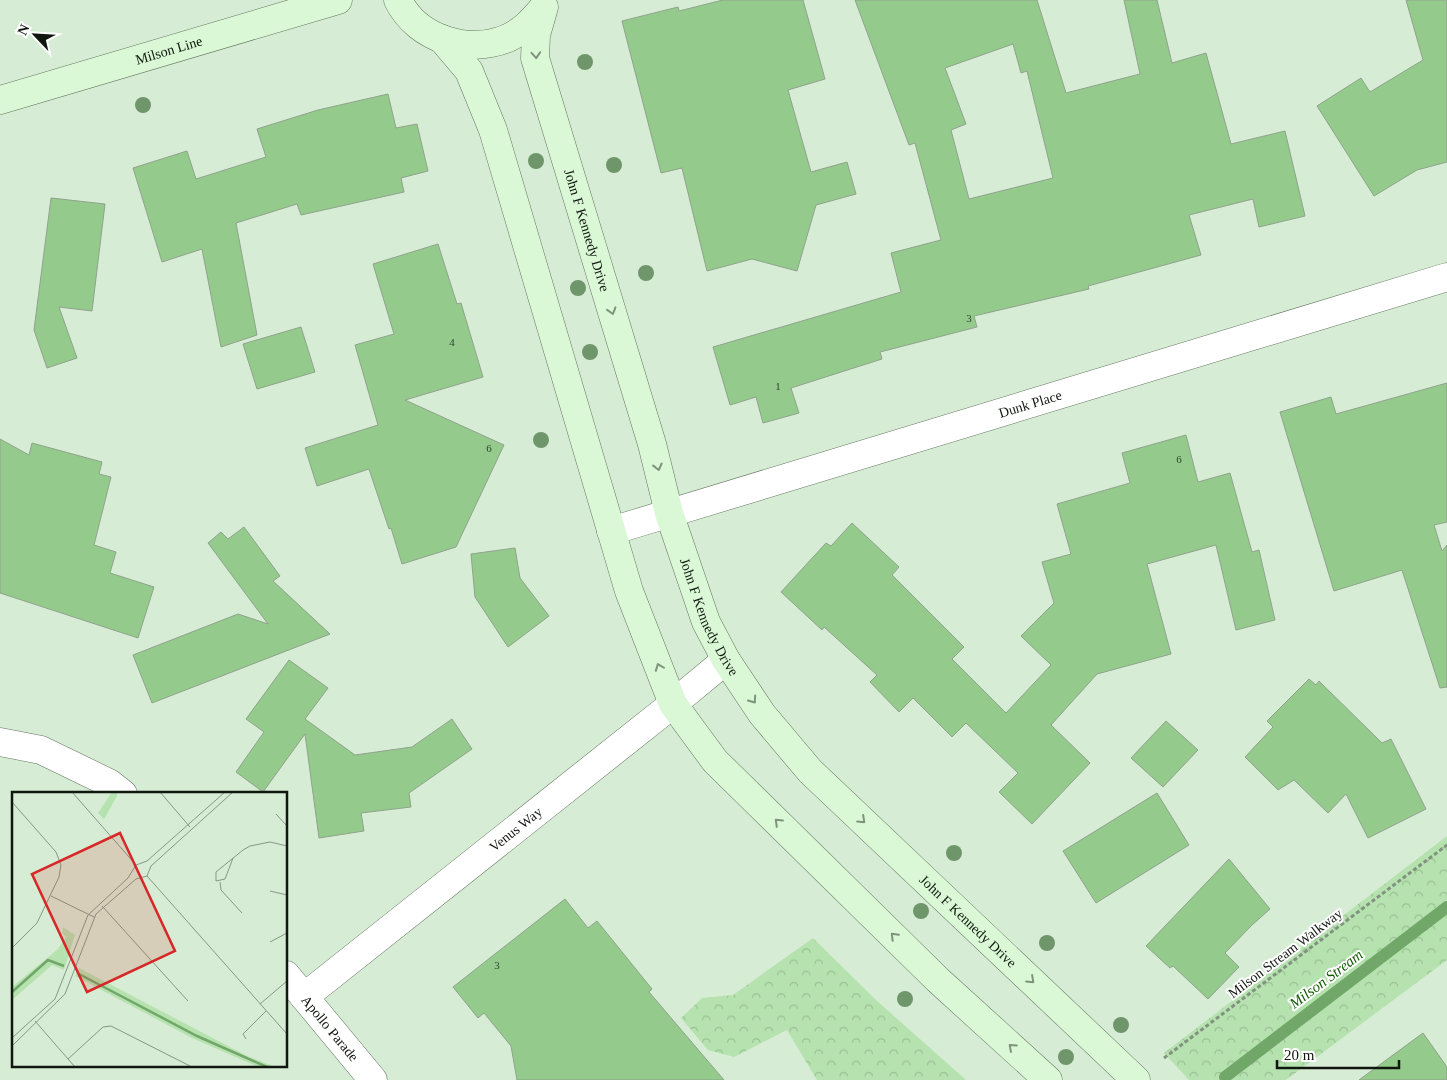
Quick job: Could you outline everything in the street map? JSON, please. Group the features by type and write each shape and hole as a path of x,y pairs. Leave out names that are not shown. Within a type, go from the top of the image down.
{"main road":[{"name":"Milson Line","path":"0,100 338,0"},
{"path":"398,0 402,8 419,27 442,39 465,46 508,38 527,27 546,4"},
{"name":"John F Kennedy Drive","path":"546,4 536,35 535,58 652,444 669,513 706,622 726,660 762,714 810,771 1136,1080"},
{"path":"442,39 469,71 493,130 629,591 673,704 715,761 938,980 1048,1080"}],"street":[{"name":"Dunk Place","path":"612,530 1447,277"},
{"name":"Venus Way","path":"304,997 726,660"},
{"path":"0,742 41,750 109,783 120,792"},
{"name":"Apollo Parade","path":"288,977 373,1080"}],"path":[{"name":"Milson Stream Walkway","path":"1136,1080 1447,845"}],"green space":[{"path":"1447,836 1447,960 1286,1080 1189,1080 1164,1053"},
{"path":"813,938 876,1000 966,1080 817,1080 787,1030 734,1057 708,1050 681,1018 702,998 733,995"}],"building":[{"path":"723,0 803,0 825,79 788,90 811,172 847,162 856,194 816,205 797,271 752,259 707,271 682,168 661,173 622,21 678,7 679,11"},
{"path":"855,0 1037,0 1066,93 1140,74 1124,0 1157,0 1172,63 1206,53 1231,144 1285,131 1305,216 1259,227 1253,199 1189,215 1201,255 1088,286 1089,289 974,316 977,327 880,352 882,359 791,388 799,413 763,423 756,397 730,405 713,347 901,292 891,253 941,240 915,143 909,145","holes":["1013,44 1021,73 1027,71 1053,178 969,199 951,130 966,124 945,68"]},
{"path":"1406,0 1447,0 1447,162 1417,170 1374,196 1317,106 1361,78 1370,92 1423,60"},
{"path":"388,94 396,128 417,124 428,171 401,178 404,192 301,215 297,204 236,223 257,335 221,347 202,249 162,262 133,168 187,151 196,179 266,157 257,129 318,110"},
{"path":"51,198 105,204 92,311 59,307 77,358 47,368 34,330"},
{"path":"438,244 457,304 461,303 483,377 405,400 504,445 456,547 402,564 369,469 317,486 305,448 378,425 355,345 394,334 373,264"},
{"path":"301,327 315,372 257,389 243,344"},
{"path":"1447,383 1447,522 1434,525 1442,551 1447,545 1447,687 1440,688 1402,570 1334,591 1280,412 1331,397 1336,414"},
{"path":"1186,435 1198,482 1230,473 1252,552 1259,550 1275,620 1236,630 1216,545 1147,564 1171,654 1097,674 1051,725 1090,763 1032,824 999,792 1018,773 966,723 952,737 913,698 899,712 870,682 877,675 824,627 822,630 781,592 826,543 831,546 852,523 899,567 892,575 964,647 952,659 1006,713 1051,665 1021,636 1054,603 1042,562 1071,554 1057,504 1130,483 1122,453"},
{"path":"0,439 29,455 32,443 102,462 99,474 111,477 94,545 116,552 110,573 154,587 138,638 0,593"},
{"path":"244,527 280,576 273,581 330,634 152,703 133,655 238,614 268,624 208,543 221,532 228,539"},
{"path":"515,548 520,578 549,616 508,647 475,597 471,554"},
{"path":"289,660 328,688 305,719 355,755 412,747 452,719 472,749 409,793 411,807 361,813 364,831 319,838 305,734 263,792 236,772 264,732 246,719"},
{"path":"1309,679 1316,685 1319,681 1382,743 1391,739 1426,809 1368,838 1346,794 1328,813 1294,780 1278,790 1245,757 1273,727 1267,721"},
{"path":"1166,721 1198,750 1163,787 1131,758"},
{"path":"1157,793 1189,845 1096,903 1063,851"},
{"path":"1229,859 1270,909 1225,953 1239,967 1208,999 1173,966 1170,968 1146,946"},
{"path":"565,899 588,928 597,921 652,989 649,992 724,1080 517,1080 511,1046 484,1013 478,1018 453,987"},
{"path":"1423,1033 1447,1067 1447,1080 1359,1080"}],"waterway":[{"name":"Milson Stream","path":"1225,1077 1447,907"}]}
